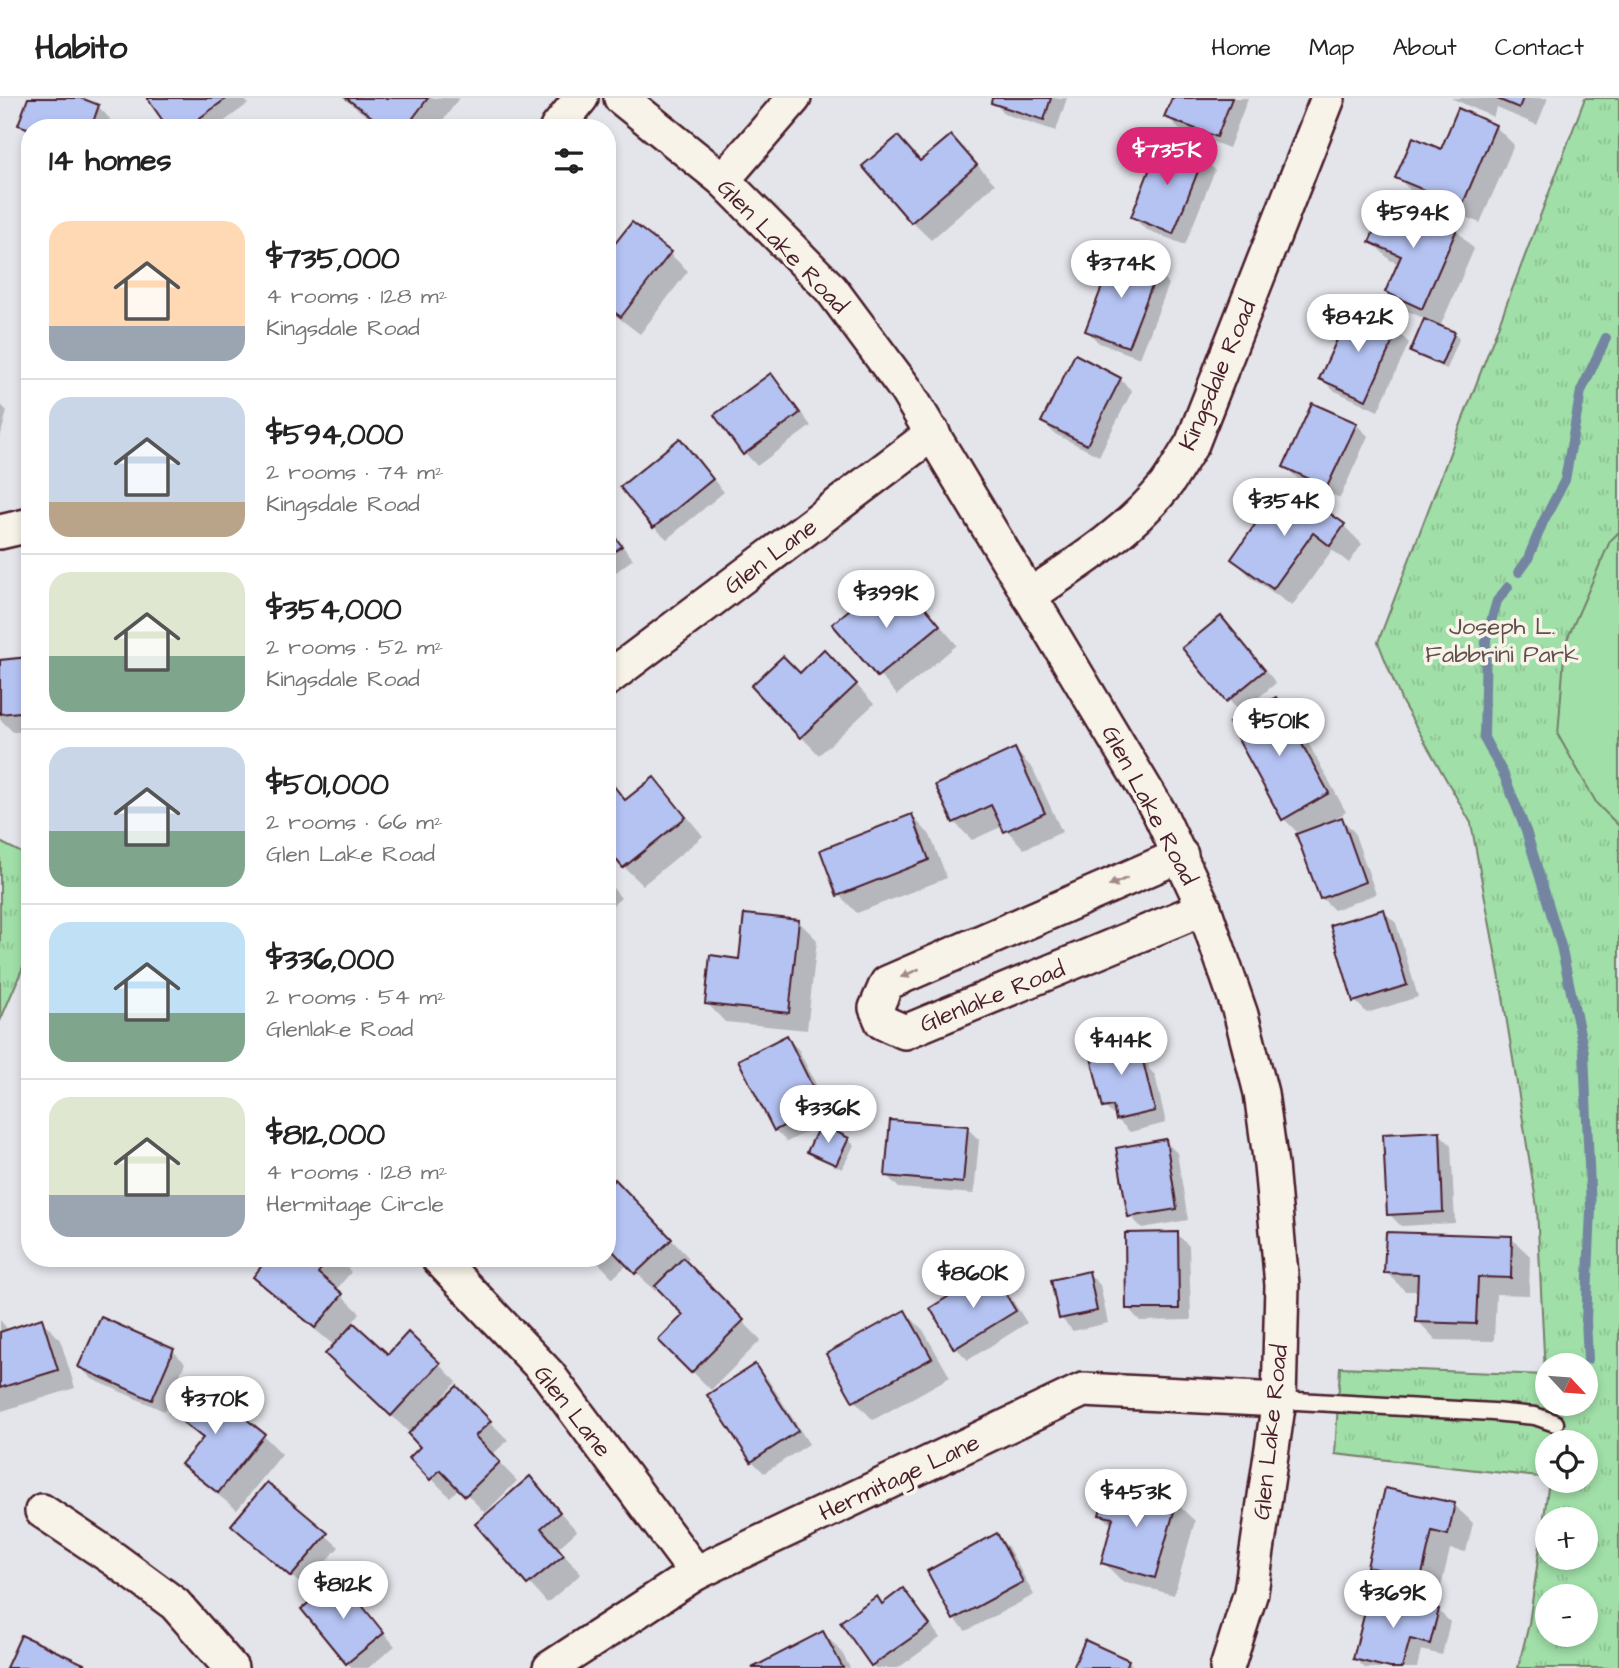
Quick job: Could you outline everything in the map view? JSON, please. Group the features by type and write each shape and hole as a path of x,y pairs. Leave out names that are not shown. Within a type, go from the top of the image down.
{"street":[{"path":"564,119 581,98"},
{"name":"Glen Lake Road","path":"621,98 723,180 831,289 906,390 1159,812 1204,908 1241,1015 1261,1093 1271,1165 1282,1285 1279,1399 1251,1592 1227,1668"},
{"path":"723,180 794,98"},
{"name":"Kingsdale Road","path":"1030,596 1081,562 1126,526 1165,486 1192,444 1328,98"},
{"name":"Glen Lane","path":"616,672 933,433"},
{"path":"0,532 21,527"},
{"name":"Glenlake Road","path":"1181,855 887,983 876,1008 882,1022 905,1032 1204,908"},
{"name":"Glen Lane","path":"447,1267 548,1374 696,1573"},
{"name":"Hermitage Lane","path":"550,1668 696,1573 1083,1390 1279,1399"},
{"path":"42,1511 175,1604 230,1668"}],"lane":[{"path":"1279,1399 1493,1412 1535,1416 1555,1423"}],"green space":[{"name":"Joseph L. Fabbrini Park","path":"1585,98 1619,98 1619,1668 1518,1668 1529,1624 1537,1570 1598,1570 1598,1507 1545,1507 1547,1493 1598,1493 1598,1430 1535,1430 1535,1477 1335,1454 1340,1367 1535,1375 1535,1416 1598,1416 1598,1353 1544,1353 1537,1207 1500,979 1471,823 1402,702 1378,642"},
{"path":"1619,532 1619,826 1597,804 1558,735 1565,644 1610,541"},
{"path":"0,842 21,852 21,972 0,1021"}],"building":[{"path":"28,98 81,98 99,105 94,119 21,119 21,126 18,125"},
{"path":"147,98 227,98 198,119 162,119"},
{"path":"346,98 428,98 414,119 375,119"},
{"path":"992,98 1051,98 1044,120 991,103"},
{"path":"1172,98 1232,98 1217,137 1164,117"},
{"path":"1495,98 1523,98 1519,108"},
{"path":"1458,108 1496,125 1462,206 1395,178 1413,137 1441,149"},
{"path":"951,135 977,165 911,223 862,166 898,136 920,161"},
{"path":"1161,140 1204,156 1173,234 1131,217"},
{"path":"1388,199 1457,229 1422,309 1385,292 1401,256 1369,242"},
{"path":"632,222 671,252 621,317 616,313 616,242"},
{"path":"1115,253 1158,270 1128,347 1085,331"},
{"path":"1351,309 1398,330 1366,400 1319,379"},
{"path":"1424,319 1455,332 1441,365 1410,352"},
{"path":"1075,354 1121,378 1087,445 1041,422"},
{"path":"771,373 800,413 743,455 714,415"},
{"path":"1312,403 1357,423 1327,487 1283,467"},
{"path":"680,438 713,479 653,528 620,487"},
{"path":"1275,496 1295,510 1305,496 1345,524 1330,546 1313,533 1273,589 1231,559"},
{"path":"616,538 622,546 616,550"},
{"path":"910,589 940,625 877,677 832,624 868,594 882,612"},
{"path":"1221,616 1265,670 1226,702 1182,648"},
{"path":"824,649 857,684 800,738 751,686 783,656 800,673"},
{"path":"21,658 21,712 0,714 0,660"},
{"path":"1276,697 1329,793 1282,820 1229,723"},
{"path":"1015,748 1045,813 1004,832 991,805 953,823 935,785"},
{"path":"654,777 686,817 623,868 616,860 616,789 625,800"},
{"path":"912,814 929,860 837,896 820,850"},
{"path":"1342,817 1365,882 1320,899 1296,834"},
{"path":"1384,909 1407,985 1353,1002 1330,925"},
{"path":"744,914 799,920 789,1013 705,1004 710,955 739,959"},
{"path":"1132,1034 1139,1062 1143,1061 1155,1111 1116,1120 1113,1106 1103,1108 1088,1045"},
{"path":"787,1035 822,1106 774,1131 738,1060"},
{"path":"890,1120 968,1126 963,1183 885,1176"},
{"path":"820,1124 849,1138 836,1165 807,1152"},
{"path":"1440,1131 1443,1212 1387,1215 1383,1134"},
{"path":"1166,1139 1177,1209 1128,1217 1116,1148"},
{"path":"616,1180 672,1239 635,1274 616,1254"},
{"path":"1178,1232 1179,1309 1126,1309 1125,1233"},
{"path":"1386,1232 1512,1236 1511,1278 1478,1277 1476,1324 1416,1322 1418,1274 1384,1273"},
{"path":"683,1258 744,1320 691,1373 658,1340 683,1315 655,1286"},
{"path":"261,1267 322,1267 318,1273 343,1294 315,1328 253,1277"},
{"path":"991,1270 1016,1311 954,1349 930,1308"},
{"path":"1089,1271 1097,1311 1059,1319 1051,1280"},
{"path":"905,1310 932,1358 853,1402 826,1354"},
{"path":"101,1317 174,1349 152,1400 78,1367"},
{"path":"42,1318 58,1370 0,1388 0,1332"},
{"path":"354,1323 388,1354 408,1332 440,1363 391,1416 325,1354"},
{"path":"755,1364 798,1431 751,1462 707,1395"},
{"path":"196,1379 265,1434 218,1493 181,1464 203,1438 170,1412"},
{"path":"457,1386 491,1421 475,1436 500,1462 465,1496 440,1470 430,1480 409,1458 420,1447 408,1434"},
{"path":"530,1476 560,1512 541,1528 564,1555 527,1585 475,1524"},
{"path":"267,1482 328,1533 291,1577 231,1525"},
{"path":"1108,1482 1177,1501 1155,1578 1101,1563 1113,1518 1099,1515"},
{"path":"1385,1488 1455,1503 1448,1535 1432,1531 1421,1579 1367,1567"},
{"path":"997,1533 1023,1582 953,1620 927,1571"},
{"path":"340,1578 384,1633 346,1664 301,1609"},
{"path":"903,1588 930,1625 871,1666 840,1622 877,1596 882,1604"},
{"path":"1370,1592 1439,1609 1430,1644 1410,1639 1402,1668 1390,1668 1353,1659"},
{"path":"823,1631 843,1668 752,1668"},
{"path":"21,1635 84,1664 82,1668 6,1668"},
{"path":"1085,1640 1129,1660 1126,1668 1073,1668"}],"waterway":[{"path":"1519,572 1527,561 1565,480 1581,391 1606,338"},
{"path":"1508,587 1497,601 1486,639 1484,738 1504,775 1526,831 1561,946 1584,1052 1591,1210 1586,1320 1588,1353"}]}
